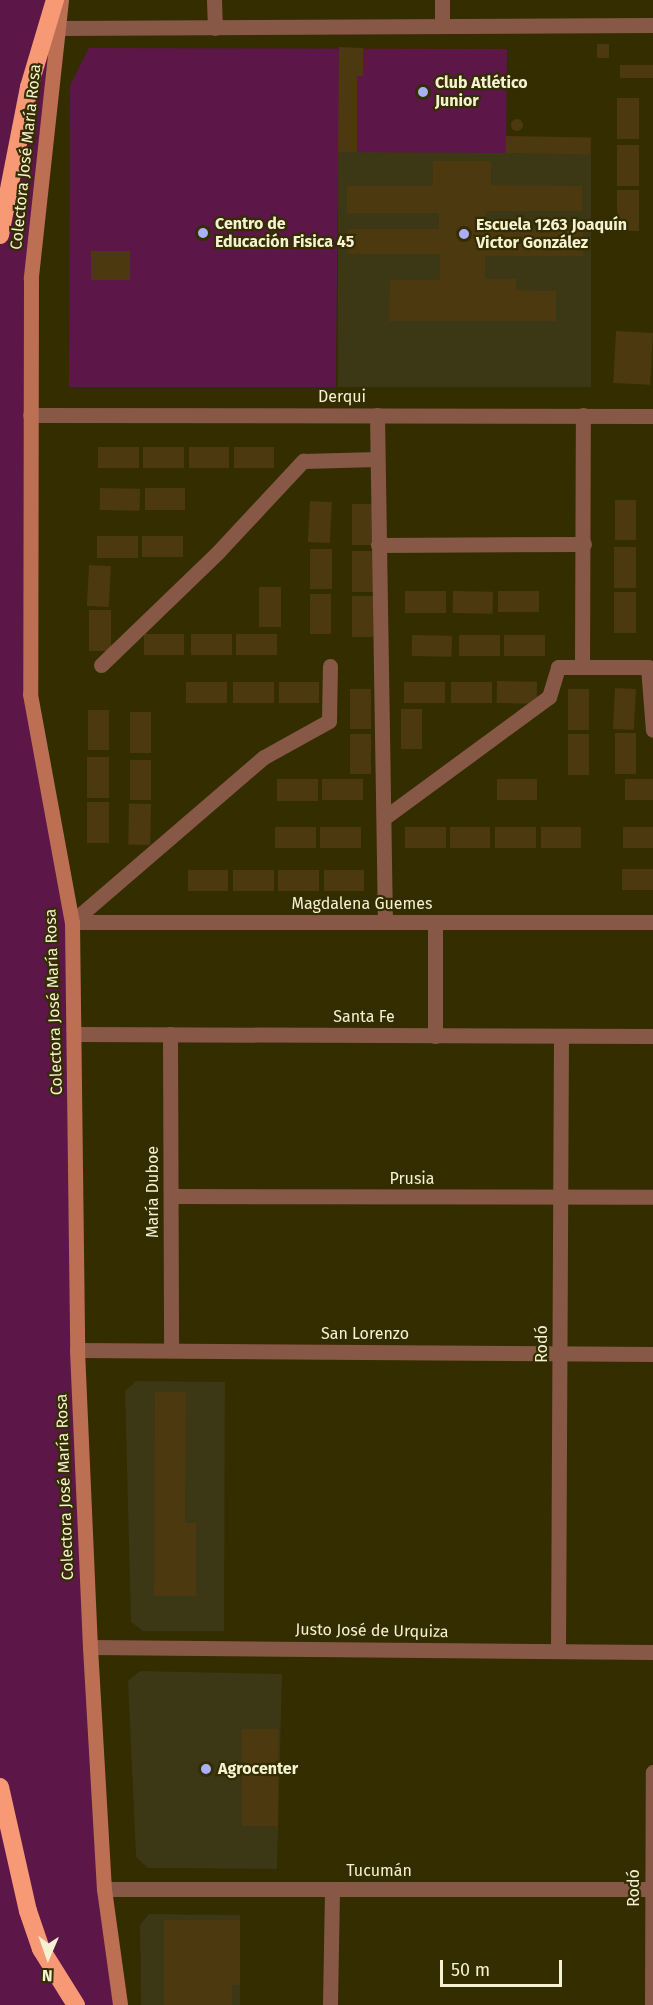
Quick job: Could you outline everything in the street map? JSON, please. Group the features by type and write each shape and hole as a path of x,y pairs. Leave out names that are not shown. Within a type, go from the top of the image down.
{"highway":[{"path":"0,235 29,87 54,0"},
{"path":"0,1787 28,1911 41,1948 76,2005"}],"main road":[{"name":"Colectora José María Rosa","path":"61,0 31,278 30,694 72,922 76,1034 77,1350 90,1647 104,1889 120,2005"}],"street":[{"path":"214,0 215,28"},
{"path":"442,0 442,26"},
{"path":"58,27 653,25"},
{"name":"Derqui","path":"30,415 653,416"},
{"path":"377,415 386,922"},
{"path":"582,667 583,416"},
{"path":"101,665 218,552 303,460 377,459"},
{"path":"378,545 584,544"},
{"path":"72,922 264,757 328,721 330,666"},
{"path":"384,818 549,697 558,667 648,667 653,730"},
{"name":"Magdalena Guemes","path":"72,922 653,922"},
{"path":"435,922 435,1035"},
{"name":"Santa Fe","path":"76,1034 653,1036"},
{"name":"María Duboe","path":"170,1034 171,1350"},
{"name":"Rodó","path":"558,1651 561,1036"},
{"name":"Prusia","path":"171,1196 653,1197"},
{"name":"San Lorenzo","path":"77,1350 653,1354"},
{"name":"Justo José de Urquiza","path":"90,1647 653,1652"},
{"name":"Rodó","path":"652,2005 653,1772"},
{"name":"Tucumán","path":"104,1889 653,1889"},
{"path":"330,2005 332,1889"}],"shaded area":[{"path":"0,0 61,0 31,278 30,694 72,922 90,1647 120,2005 0,2005"},
{"name":"Centro de Educación Fisica 45","path":"89,48 507,49 506,153 338,152 336,387 69,387 70,86"},
{"name":"Escuela 1263 Joaquín Victor González","path":"338,152 591,152 591,387 338,387"},
{"path":"136,1381 225,1382 224,1631 143,1631 131,1622 125,1391"},
{"name":"Agrocenter","path":"140,1671 282,1674 277,1869 148,1868 136,1857 128,1681"},
{"path":"149,1914 240,1915 240,2005 141,2005 140,1925"}],"building":[{"path":"597,44 609,44 609,58 597,58"},
{"path":"339,47 363,48 363,76 357,76 357,152 338,152"},
{"path":"620,65 653,65 653,78 620,78"},
{"path":"617,98 639,98 639,139 617,139"},
{"path":"519,119 523,125 519,131 515,131 511,123"},
{"path":"506,136 591,137 591,154 506,153"},
{"path":"617,145 639,145 639,186 617,186"},
{"path":"433,161 491,161 491,185 582,186 582,211 486,211 486,230 583,230 583,256 485,256 485,279 516,279 516,290 556,291 556,321 389,321 390,280 440,280 440,254 348,254 348,229 439,229 439,213 347,213 347,186 433,186"},
{"path":"617,190 639,190 639,231 617,231"},
{"path":"91,251 130,251 130,280 91,280"},
{"path":"616,331 653,333 650,385 613,383"},
{"path":"98,447 139,447 139,468 98,468"},
{"path":"143,447 184,447 184,468 143,468"},
{"path":"189,447 229,447 229,468 189,468"},
{"path":"234,447 274,447 274,468 234,468"},
{"path":"100,488 140,489 140,511 100,510"},
{"path":"145,488 185,488 185,510 145,510"},
{"path":"615,500 636,500 636,540 615,540"},
{"path":"310,501 332,502 330,543 308,542"},
{"path":"352,504 374,504 374,545 352,545"},
{"path":"97,536 138,536 138,558 97,558"},
{"path":"142,536 183,536 183,557 142,557"},
{"path":"614,547 636,547 636,588 614,588"},
{"path":"310,549 332,549 332,589 310,589"},
{"path":"352,551 374,551 374,592 352,592"},
{"path":"89,565 111,566 109,607 87,606"},
{"path":"259,587 281,587 281,627 259,627"},
{"path":"405,591 446,591 446,613 405,613"},
{"path":"453,591 493,592 493,614 453,613"},
{"path":"498,591 539,591 539,612 498,612"},
{"path":"614,592 636,592 636,633 614,633"},
{"path":"310,594 331,594 331,634 310,634"},
{"path":"352,596 373,596 373,637 352,637"},
{"path":"89,610 111,610 111,651 89,651"},
{"path":"144,634 184,634 184,655 144,655"},
{"path":"191,634 232,634 232,655 191,655"},
{"path":"236,634 277,634 277,655 236,655"},
{"path":"412,635 452,636 452,657 412,656"},
{"path":"459,635 500,635 500,656 459,656"},
{"path":"504,635 545,635 545,656 504,656"},
{"path":"497,681 537,682 537,704 497,703"},
{"path":"186,682 227,682 227,703 186,703"},
{"path":"233,682 274,682 274,703 233,703"},
{"path":"279,682 319,682 319,703 279,703"},
{"path":"404,682 445,682 445,703 404,703"},
{"path":"451,682 492,682 492,703 451,703"},
{"path":"615,688 636,689 634,730 613,729"},
{"path":"350,689 371,689 371,729 350,729"},
{"path":"568,689 589,689 589,730 568,730"},
{"path":"401,709 422,709 422,749 401,749"},
{"path":"88,710 109,710 109,750 88,750"},
{"path":"130,712 151,712 151,753 130,753"},
{"path":"615,733 636,733 636,774 615,774"},
{"path":"350,734 371,734 371,774 350,774"},
{"path":"568,734 589,734 589,775 568,775"},
{"path":"87,757 109,757 109,798 87,798"},
{"path":"130,760 151,760 151,800 130,800"},
{"path":"277,779 318,779 318,801 277,801"},
{"path":"322,779 363,779 363,800 322,800"},
{"path":"497,779 537,779 537,800 497,800"},
{"path":"625,779 653,779 653,800 625,800"},
{"path":"87,802 109,802 109,843 87,843"},
{"path":"129,804 151,804 150,845 128,845"},
{"path":"275,827 316,827 316,848 275,848"},
{"path":"320,827 361,827 361,848 320,848"},
{"path":"405,827 446,827 446,848 405,848"},
{"path":"450,827 490,827 490,848 450,848"},
{"path":"495,827 536,827 536,848 495,848"},
{"path":"541,827 581,827 581,848 541,848"},
{"path":"623,827 653,827 653,848 623,848"},
{"path":"622,869 653,869 653,890 622,890"},
{"path":"188,870 228,870 228,891 188,891"},
{"path":"233,870 274,870 274,891 233,891"},
{"path":"278,870 319,870 319,891 278,891"},
{"path":"324,870 364,870 364,891 324,891"},
{"path":"155,1392 186,1392 185,1523 196,1523 196,1596 154,1596"},
{"path":"242,1729 278,1729 278,1826 242,1826"},
{"path":"164,1920 240,1920 240,1985 232,1985 232,2005 164,2005"}],"place":[{"name":"Club Atlético Junior","path":"423,92"},
{"name":"Centro de Educación Fisica 45","path":"203,233"},
{"name":"Escuela 1263 Joaquín Victor González","path":"464,234"},
{"name":"Agrocenter","path":"206,1769"}]}
